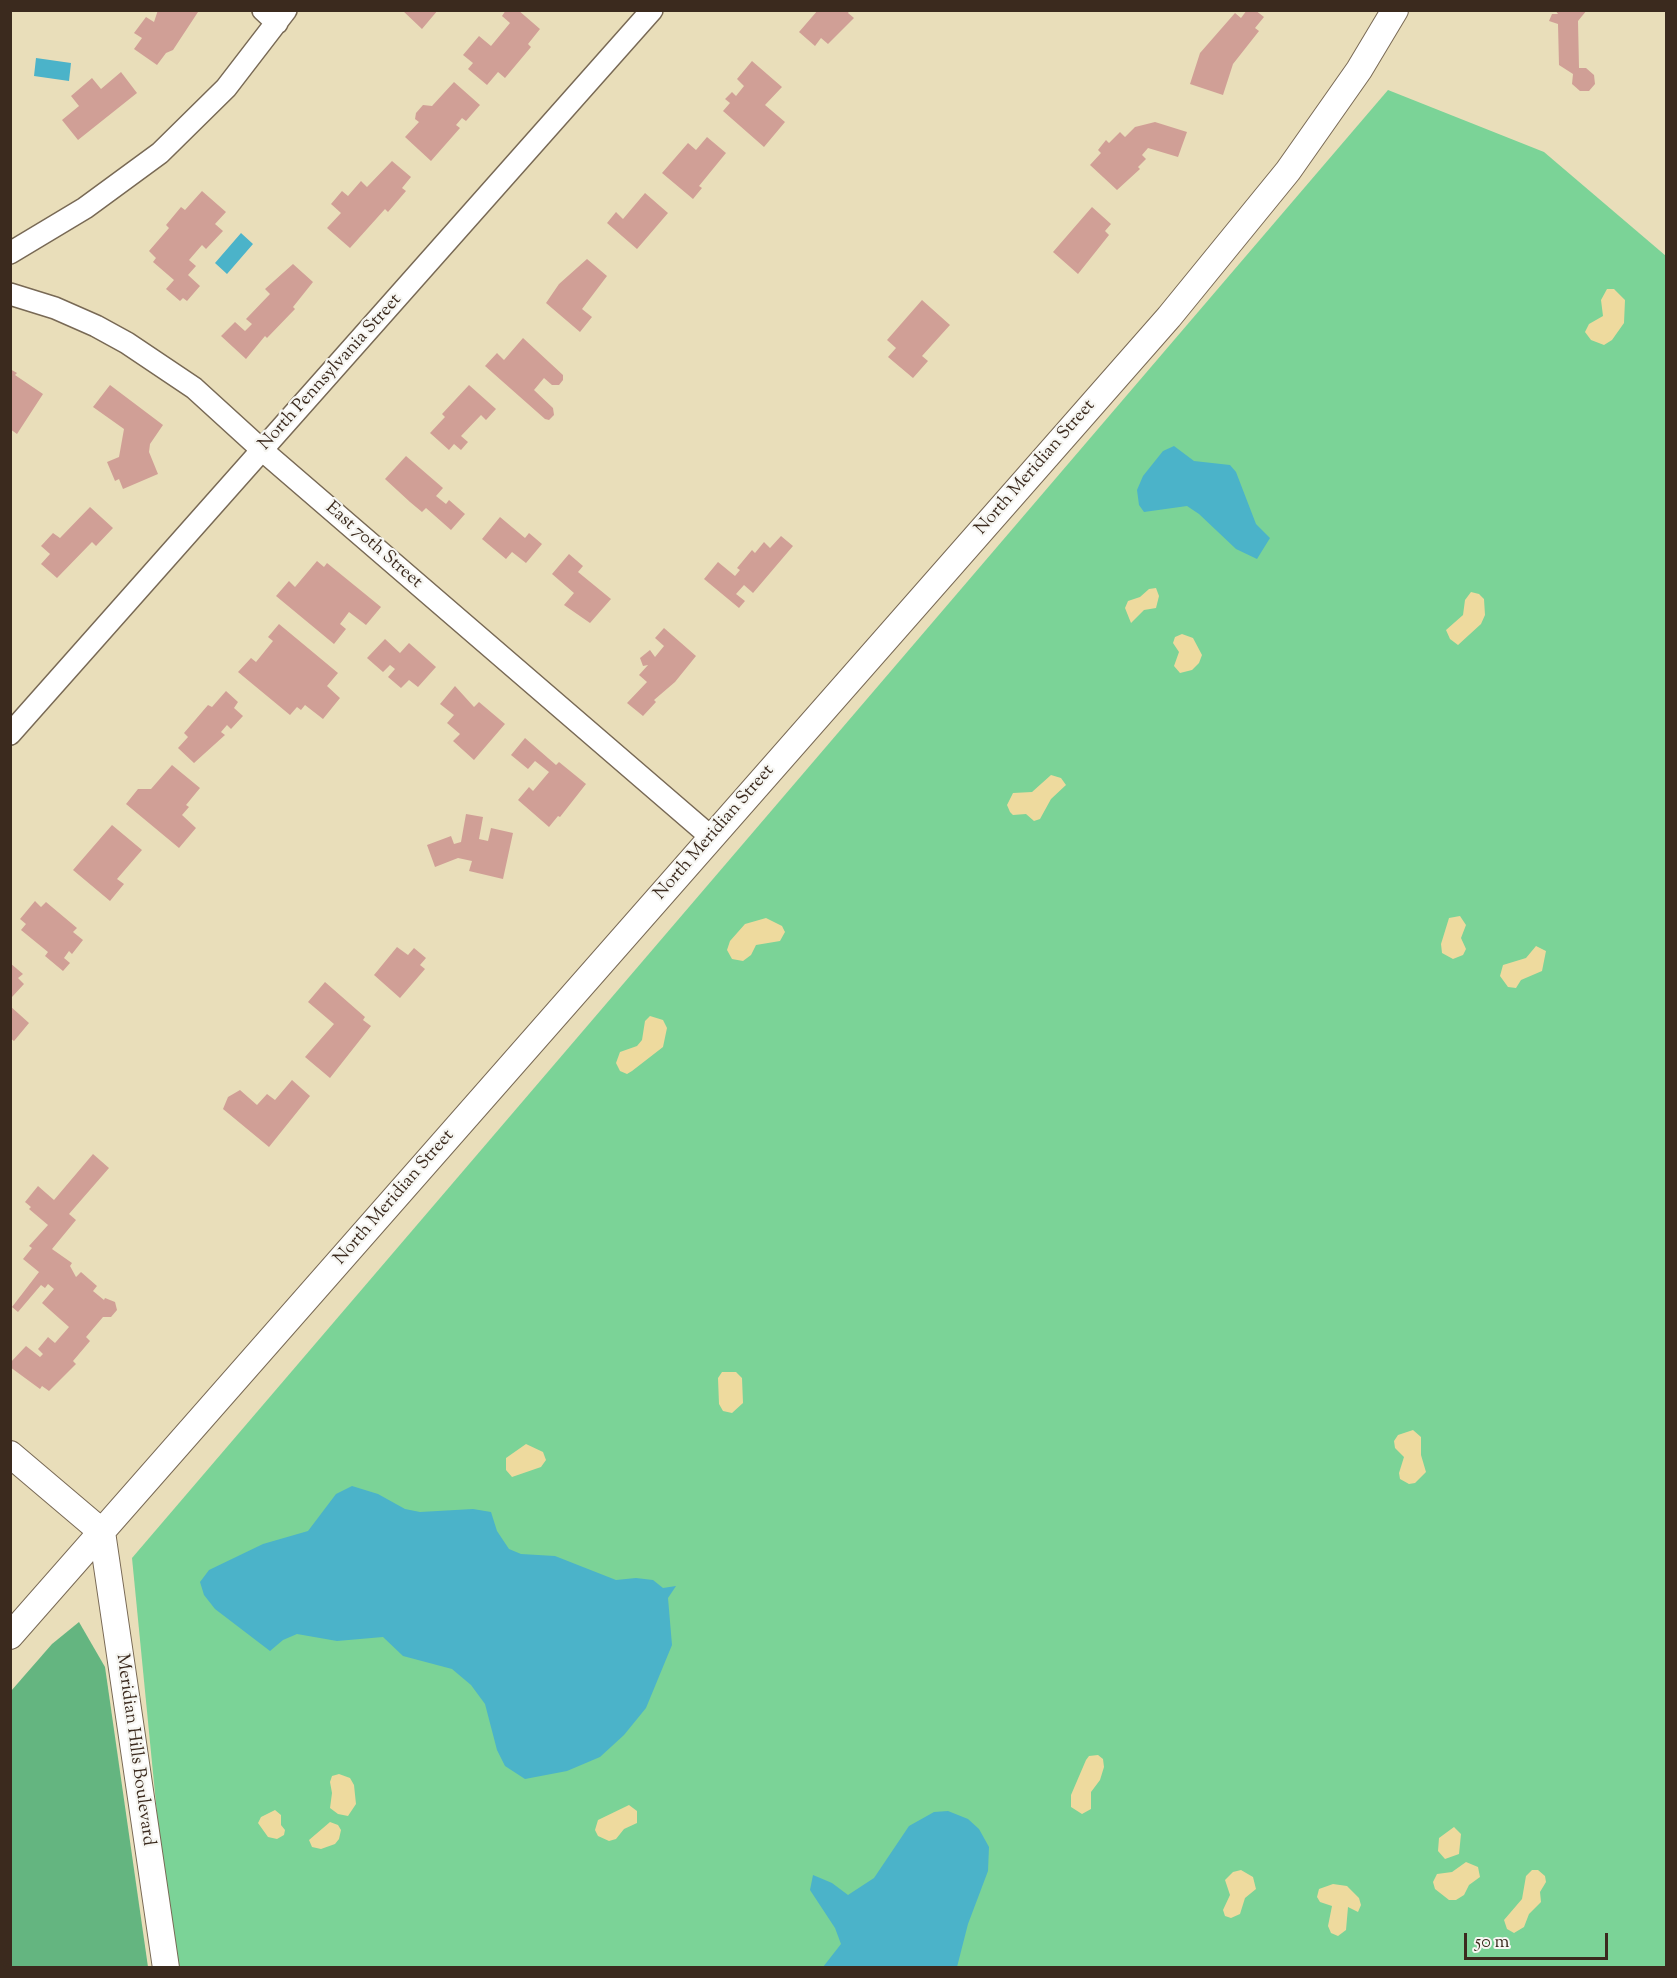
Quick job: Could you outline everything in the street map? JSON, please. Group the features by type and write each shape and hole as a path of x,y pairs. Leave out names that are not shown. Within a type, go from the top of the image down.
{"main road":[{"name":"North Meridian Street","path":"10,1636 1198,282 1302,151 1359,70 1395,10"},
{"path":"10,1454 102,1532"},
{"name":"Meridian Hills Boulevard","path":"102,1532 166,1968"}],"street":[{"name":"North Pennsylvania Street","path":"10,734 652,10"},
{"path":"10,253 85,208 160,153 226,88 275,15"},
{"name":"East 70th Street","path":"10,294 55,308 128,343 194,388 262,450 711,837"}],"green space":[{"path":"1388,90 1544,152 1666,256 1666,1967 172,1967 132,1558"},
{"path":"79,1622 105,1667 148,1967 11,1967 11,1691 52,1644"}],"sand":[{"path":"1607,289 1614,289 1625,300 1624,323 1612,340 1604,345 1591,340 1585,332 1589,324 1603,316 1601,300"},
{"path":"1156,588 1159,596 1156,608 1144,610 1131,623 1125,608 1128,601 1140,597 1149,589"},
{"path":"1471,592 1479,594 1484,599 1485,615 1481,624 1458,645 1450,639 1446,630 1463,615 1465,600"},
{"path":"1182,634 1193,638 1202,655 1199,663 1192,670 1180,673 1174,666 1179,652 1173,643 1175,637"},
{"path":"1051,775 1061,778 1066,785 1051,799 1040,819 1034,821 1026,814 1013,815 1010,812 1007,805 1013,793 1032,792"},
{"path":"1460,916 1466,925 1461,938 1466,949 1463,955 1453,959 1442,953 1441,944 1449,918"},
{"path":"766,918 782,926 785,932 780,941 756,945 751,955 743,961 732,959 727,950 730,941 745,924"},
{"path":"1536,946 1546,951 1542,971 1521,980 1516,988 1508,987 1500,976 1503,965 1526,958"},
{"path":"650,1016 663,1020 667,1028 663,1047 627,1074 620,1071 616,1063 620,1052 637,1046 642,1040 645,1021"},
{"path":"722,1372 736,1372 742,1378 743,1403 732,1413 723,1411 719,1404 718,1378"},
{"path":"1413,1430 1421,1437 1421,1455 1426,1472 1415,1483 1409,1484 1400,1479 1399,1473 1404,1457 1395,1448 1394,1441 1398,1435"},
{"path":"526,1444 543,1452 546,1460 541,1467 512,1477 506,1470 506,1458"},
{"path":"1098,1755 1103,1759 1104,1767 1100,1780 1091,1792 1091,1809 1082,1814 1071,1807 1071,1795 1086,1760 1089,1756"},
{"path":"339,1774 350,1778 354,1785 356,1804 348,1816 338,1814 330,1808 332,1793 330,1782 332,1776"},
{"path":"629,1805 637,1811 637,1823 624,1829 616,1839 609,1841 598,1836 595,1830 598,1820"},
{"path":"275,1810 281,1815 281,1825 285,1830 284,1835 277,1839 268,1837 258,1823 261,1817"},
{"path":"330,1822 338,1825 341,1830 339,1839 335,1844 321,1849 312,1847 309,1840"},
{"path":"1454,1827 1461,1834 1459,1854 1445,1859 1438,1851 1439,1838"},
{"path":"1466,1862 1478,1867 1480,1877 1469,1885 1464,1895 1456,1900 1449,1900 1435,1889 1433,1882 1437,1874 1452,1872"},
{"path":"1241,1870 1253,1877 1256,1889 1245,1898 1240,1914 1231,1918 1225,1916 1223,1910 1230,1895 1225,1880 1233,1872"},
{"path":"1532,1870 1538,1870 1545,1876 1546,1882 1540,1892 1541,1902 1529,1914 1524,1927 1514,1933 1507,1929 1504,1920 1522,1899 1526,1876"},
{"path":"1333,1884 1347,1886 1359,1898 1361,1905 1358,1912 1348,1907 1346,1930 1338,1936 1331,1933 1328,1926 1332,1906 1320,1902 1317,1897 1319,1889"}],"water":[{"path":"36,58 71,63 69,81 34,76"},
{"path":"241,233 253,244 227,274 215,263"},
{"path":"1174,446 1194,461 1230,465 1236,472 1256,524 1270,538 1257,559 1236,549 1199,514 1187,506 1144,512 1139,505 1137,490 1143,476 1163,451"},
{"path":"352,1486 378,1494 405,1509 420,1512 473,1509 491,1512 497,1531 509,1549 521,1554 555,1556 616,1580 636,1578 653,1580 663,1588 676,1586 668,1598 672,1645 646,1708 624,1735 600,1757 567,1771 525,1779 505,1766 497,1750 485,1704 471,1685 452,1669 403,1656 383,1637 337,1641 297,1634 283,1640 270,1651 215,1609 204,1595 200,1582 209,1570 263,1544 308,1531 336,1494"},
{"path":"948,1811 968,1819 979,1829 989,1847 988,1871 968,1924 957,1967 823,1967 841,1944 835,1928 810,1890 813,1875 832,1883 848,1895 874,1878 909,1826 934,1812"}],"building":[{"path":"158,10 198,12 173,50 166,53 157,65 134,49 142,38 134,33 146,17 154,22"},
{"path":"402,10 438,10 422,29"},
{"path":"506,10 518,10 540,29 528,44 531,47 505,78 498,72 487,85 468,69 473,63 463,55 479,36 491,46 510,23 502,16"},
{"path":"818,10 850,10 848,13 854,18 828,44 821,38 815,46 799,32"},
{"path":"1247,10 1255,10 1264,17 1255,28 1259,31 1233,64 1223,95 1190,84 1200,53 1235,13 1241,18"},
{"path":"1555,10 1587,10 1578,21 1579,68 1586,68 1594,75 1595,84 1589,91 1580,91 1572,84 1573,74 1559,65 1558,24 1549,21 1552,14 1558,14"},
{"path":"752,61 782,87 765,105 785,122 764,147 723,111 730,103 725,99 732,92 736,96 744,86 737,79"},
{"path":"121,72 137,93 78,140 62,120 79,106 71,96 92,78 101,89"},
{"path":"454,82 480,105 466,121 462,118 456,125 460,128 431,161 405,137 419,122 415,119 416,113 423,105 432,106"},
{"path":"1155,122 1187,132 1178,157 1148,148 1142,155 1146,159 1138,167 1140,169 1117,190 1090,165 1101,153 1098,150 1106,140 1109,143 1120,132 1125,137 1135,127"},
{"path":"707,137 726,153 699,186 702,188 693,199 662,173 688,143 696,150"},
{"path":"392,161 411,177 402,188 406,191 388,212 385,209 350,248 327,228 341,213 331,204 342,191 348,196 361,181 367,187"},
{"path":"202,191 226,212 215,224 223,231 206,249 202,245 189,260 196,266 188,275 200,286 187,301 183,298 180,301 166,289 174,280 153,262 156,258 149,251 169,228 166,225 181,207 185,210"},
{"path":"645,193 668,213 637,249 607,223 616,212 623,219"},
{"path":"1092,207 1111,224 1105,231 1109,235 1078,274 1053,252"},
{"path":"587,259 607,276 582,309 592,317 580,332 546,303 559,284"},
{"path":"293,264 313,282 293,307 295,309 267,338 265,336 246,359 221,336 235,322 245,331 252,324 246,319 270,294 265,289"},
{"path":"922,300 950,325 922,356 928,361 913,378 888,357 896,348 887,340"},
{"path":"523,338 563,375 563,380 559,385 552,385 544,378 534,390 553,408 554,415 549,420 545,419 485,366 497,353 504,360"},
{"path":"10,369 43,394 17,434 10,429"},
{"path":"110,385 163,425 150,444 149,452 158,474 123,489 119,479 115,481 107,462 119,457 124,429 93,407"},
{"path":"469,385 496,409 486,420 481,415 461,436 468,442 461,450 454,444 449,450 430,433 445,417 442,414"},
{"path":"406,456 443,488 436,496 446,504 449,500 465,514 451,530 426,508 422,512 385,479"},
{"path":"90,507 113,528 96,546 92,542 57,578 41,564 50,554 41,546 53,533 60,538"},
{"path":"500,517 525,538 529,533 542,544 526,563 512,552 506,559 482,539"},
{"path":"781,536 793,546 753,593 744,585 736,594 745,601 739,608 704,579 718,562 735,576 740,570 737,568 752,550 755,553 764,542 770,548"},
{"path":"569,554 583,566 578,572 611,599 590,623 564,605 574,593 552,574"},
{"path":"317,561 324,567 327,563 381,607 366,625 349,612 340,624 346,629 334,644 276,596 289,581 295,587"},
{"path":"279,624 338,673 327,686 340,698 323,719 305,705 301,710 297,707 290,715 238,672 251,658 256,662 273,641 268,637"},
{"path":"664,628 696,656 675,682 654,700 656,702 643,716 627,703 647,682 639,675 648,665 643,666 640,658 650,650 655,657 664,646 655,638"},
{"path":"385,639 400,653 409,643 436,667 418,687 409,680 401,688 388,677 395,669 390,665 383,672 367,658"},
{"path":"455,686 474,707 479,702 505,724 474,760 453,741 460,734 447,723 454,715 440,704"},
{"path":"226,691 238,702 234,708 243,716 231,729 227,725 221,732 225,735 194,763 178,748 188,737 184,733 208,705 212,707"},
{"path":"525,738 556,765 559,762 586,784 560,817 558,816 549,827 518,800 529,787 533,791 549,772 535,761 528,769 511,755"},
{"path":"172,765 200,788 186,805 189,807 182,815 196,828 179,848 126,804 138,789 151,789"},
{"path":"466,814 483,817 479,839 488,841 491,828 513,833 503,879 469,871 472,861 458,858 435,867 427,845 451,836 454,844 461,842"},
{"path":"112,825 142,850 117,879 124,884 110,901 73,870"},
{"path":"35,901 41,907 46,902 77,928 73,932 83,940 72,954 69,951 64,958 70,963 63,971 45,956 48,952 21,930 26,924 20,919"},
{"path":"397,947 408,955 414,948 426,958 420,965 425,969 400,998 374,975"},
{"path":"10,963 23,974 18,978 24,984 12,997"},
{"path":"325,982 365,1017 363,1020 371,1026 330,1078 305,1057 334,1024 308,1002"},
{"path":"10,1006 29,1023 14,1041 10,1038"},
{"path":"292,1080 310,1096 269,1147 223,1109 228,1097 240,1090 257,1105 267,1094 275,1100"},
{"path":"93,1154 109,1168 69,1214 76,1220 52,1249 72,1263 70,1266 76,1277 81,1272 97,1286 93,1291 104,1300 105,1298 115,1302 117,1310 111,1317 103,1317 86,1337 90,1341 73,1361 76,1364 49,1391 42,1386 40,1389 10,1367 10,1363 26,1346 40,1357 43,1354 38,1349 48,1337 55,1343 69,1327 42,1303 54,1289 48,1284 45,1288 41,1285 18,1312 12,1307 39,1272 23,1259 32,1248 29,1246 48,1225 29,1209 31,1207 25,1202 38,1186 54,1200"}]}
